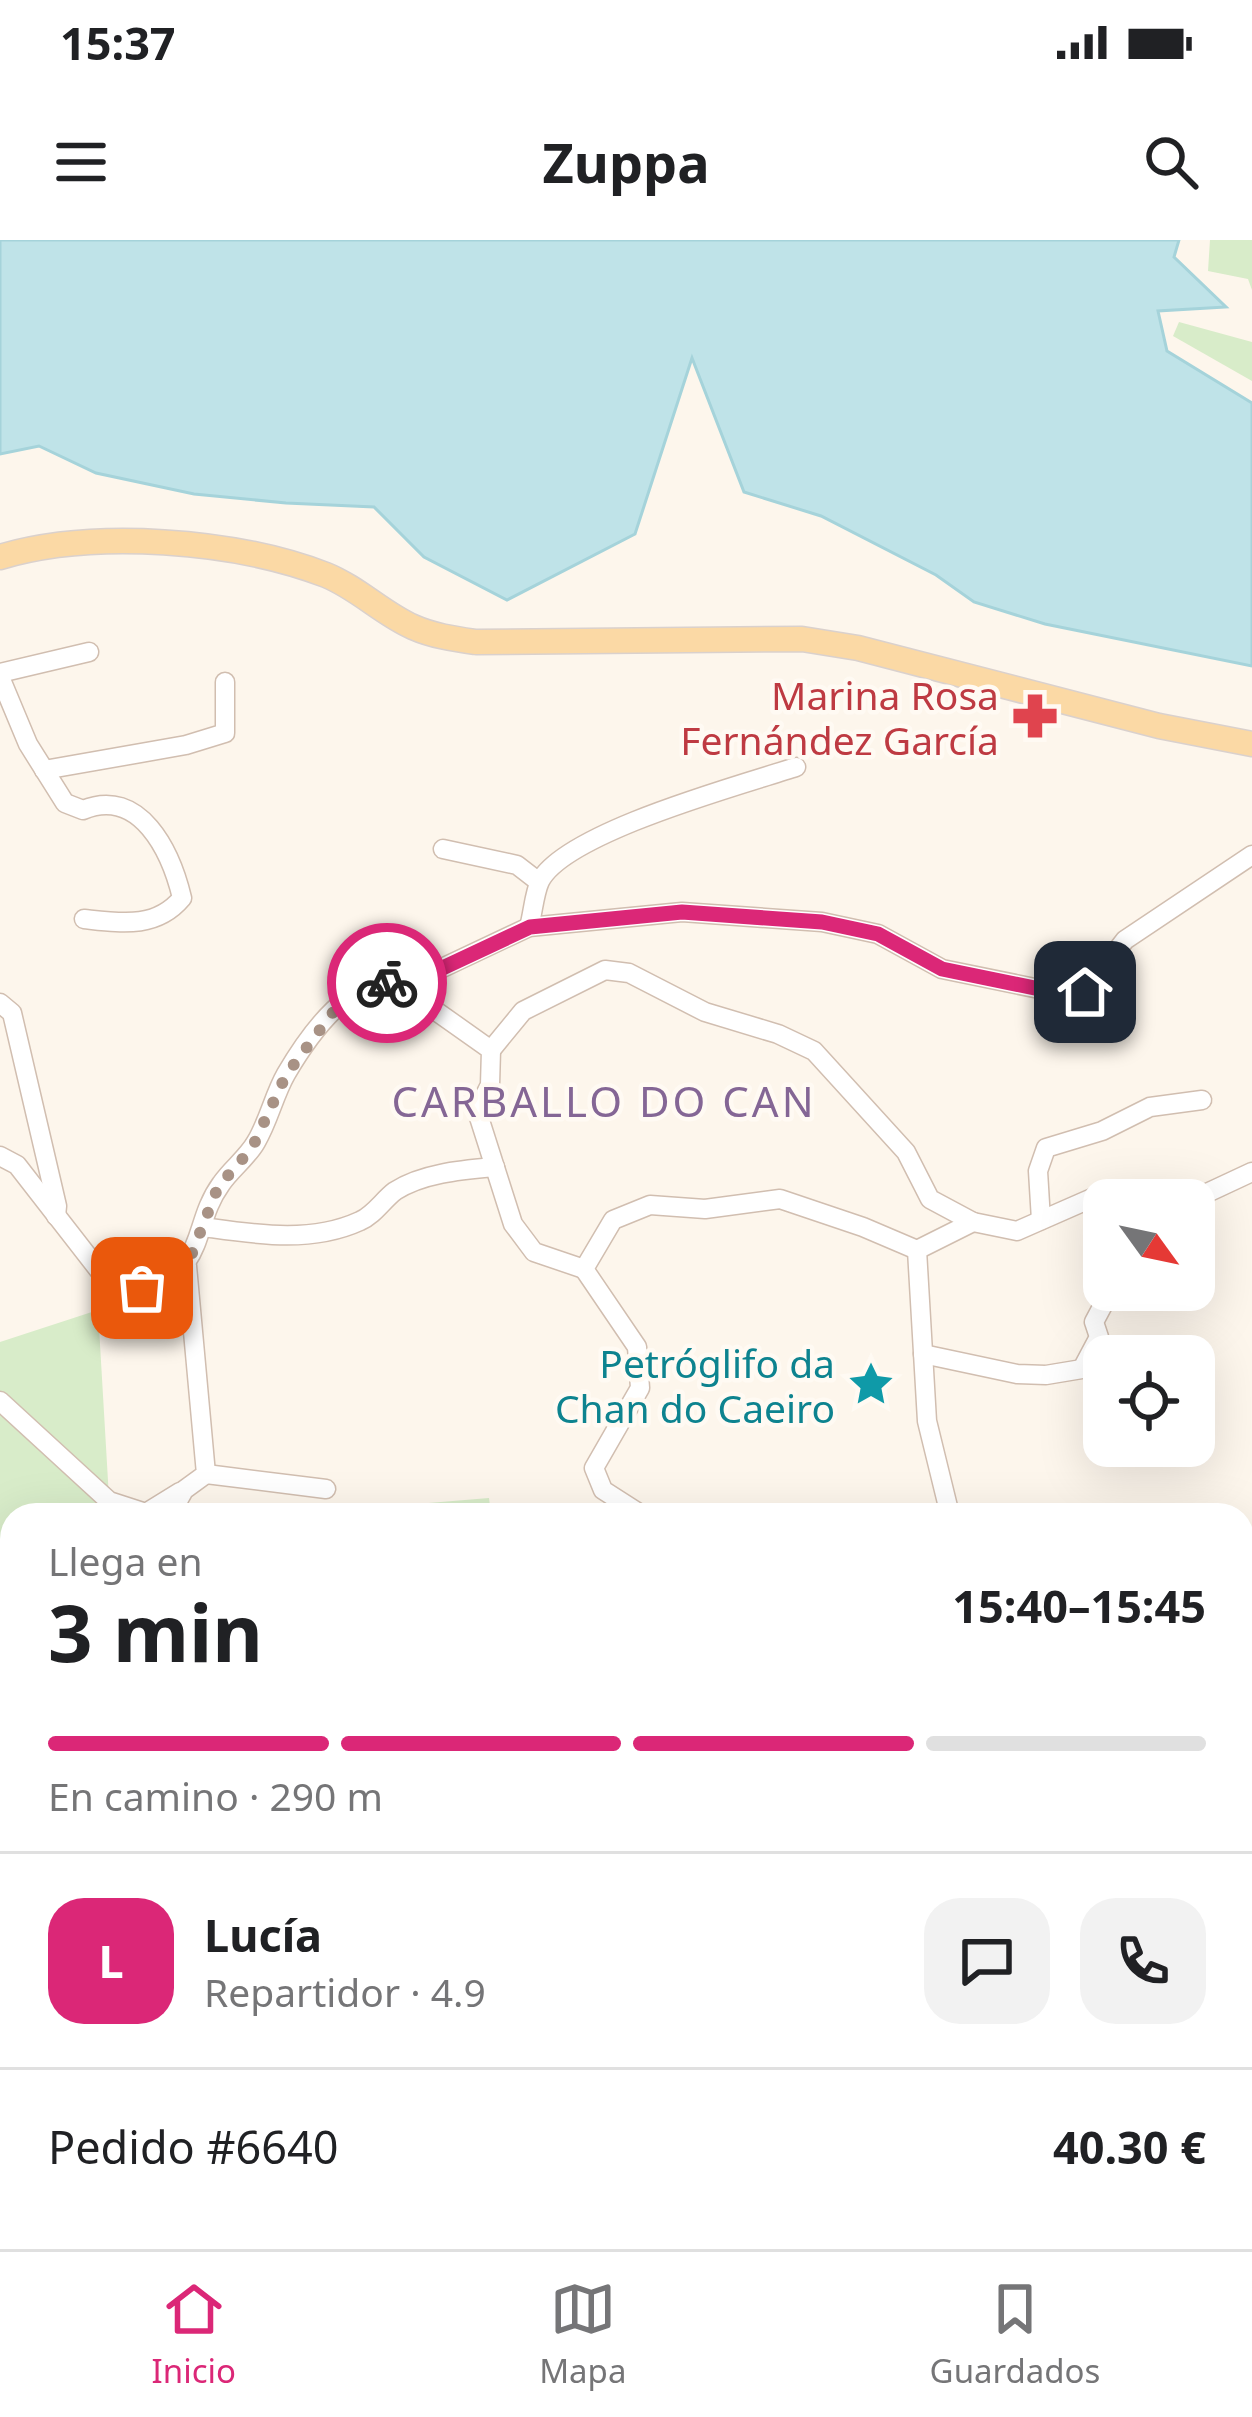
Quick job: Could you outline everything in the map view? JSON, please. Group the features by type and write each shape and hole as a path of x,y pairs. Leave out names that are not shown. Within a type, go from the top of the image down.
{"main road":[{"path":"0,557 76,542 207,548 285,562 329,576 411,626 476,643 802,639 890,655 1067,703 1252,745"}],"street":[{"path":"84,920 136,925 173,909 182,898 161,839 123,806 101,802 83,810 65,803 28,744 0,675 89,652"},
{"path":"44,770 186,745 224,733 225,682"},
{"path":"530,927 539,882 570,854 609,831 796,766"},
{"path":"442,850 518,865 539,882"},
{"path":"402,987 530,927 682,912 822,922 878,934 942,969 1059,993 1085,992 1125,940 1252,855"},
{"path":"624,1503 603,1490 594,1468 640,1388 637,1347 584,1269 534,1252 513,1224 477,1112 490,1085 490,1050 523,1011 605,970 629,973 705,1012 778,1034 814,1051 905,1152 930,1199 973,1222 1017,1231 1083,1202"},
{"path":"206,1474 187,1266 218,1187 261,1132 286,1075 343,999 359,989 389,982 490,1050"},
{"path":"0,1003 12,1012 56,1216"},
{"path":"1041,1220 1038,1171 1040,1154 1046,1148 1102,1131 1150,1107 1202,1100"},
{"path":"0,1156 17,1166 108,1282 120,1288 143,1278 168,1280 187,1266"},
{"path":"202,1227 262,1235 314,1234 363,1220 398,1190 450,1171 495,1167"},
{"path":"1215,1188 1252,1172"},
{"path":"584,1269 613,1220 650,1205 705,1209 780,1199 917,1250 973,1222"},
{"path":"917,1250 927,1421 947,1503"},
{"path":"923,1354 1017,1374 1082,1369 1099,1337 1094,1322 1100,1311"},
{"path":"0,1401 115,1503"},
{"path":"163,1503 206,1474 326,1489"},
{"path":"177,1503 184,1490"}],"green space":[{"path":"1210,240 1252,240 1252,290 1248,279 1208,271"},
{"path":"1179,322 1252,342 1252,381 1173,336"},
{"path":"98,1310 109,1503 0,1503 0,1342"},
{"path":"489,1498 490,1503 429,1503"}],"water":[{"path":"0,240 1179,240 1174,257 1226,307 1158,311 1167,351 1252,403 1252,666 1045,624 974,602 936,575 821,516 744,492 692,358 635,534 507,600 424,557 374,507 194,494 96,473 39,446 0,454"}],"building":[{"path":"130,1246 140,1265 125,1272 116,1253"}],"way so far":[{"path":"142,1288 168,1280 187,1266 218,1187 252,1148 286,1075 343,999 359,989 387,983"}],"place":[{"name":"Marina Rosa Fernández García","path":"1035,716"},
{"name":"Petróglifo da Chan do Caeiro","path":"871,1384"}],"district":[{"name":"CARBALLO DO CAN","path":"604,1100"}],"route":[{"path":"387,983 402,987 530,927 682,912 822,922 878,934 942,969 1059,993 1085,992"}]}
